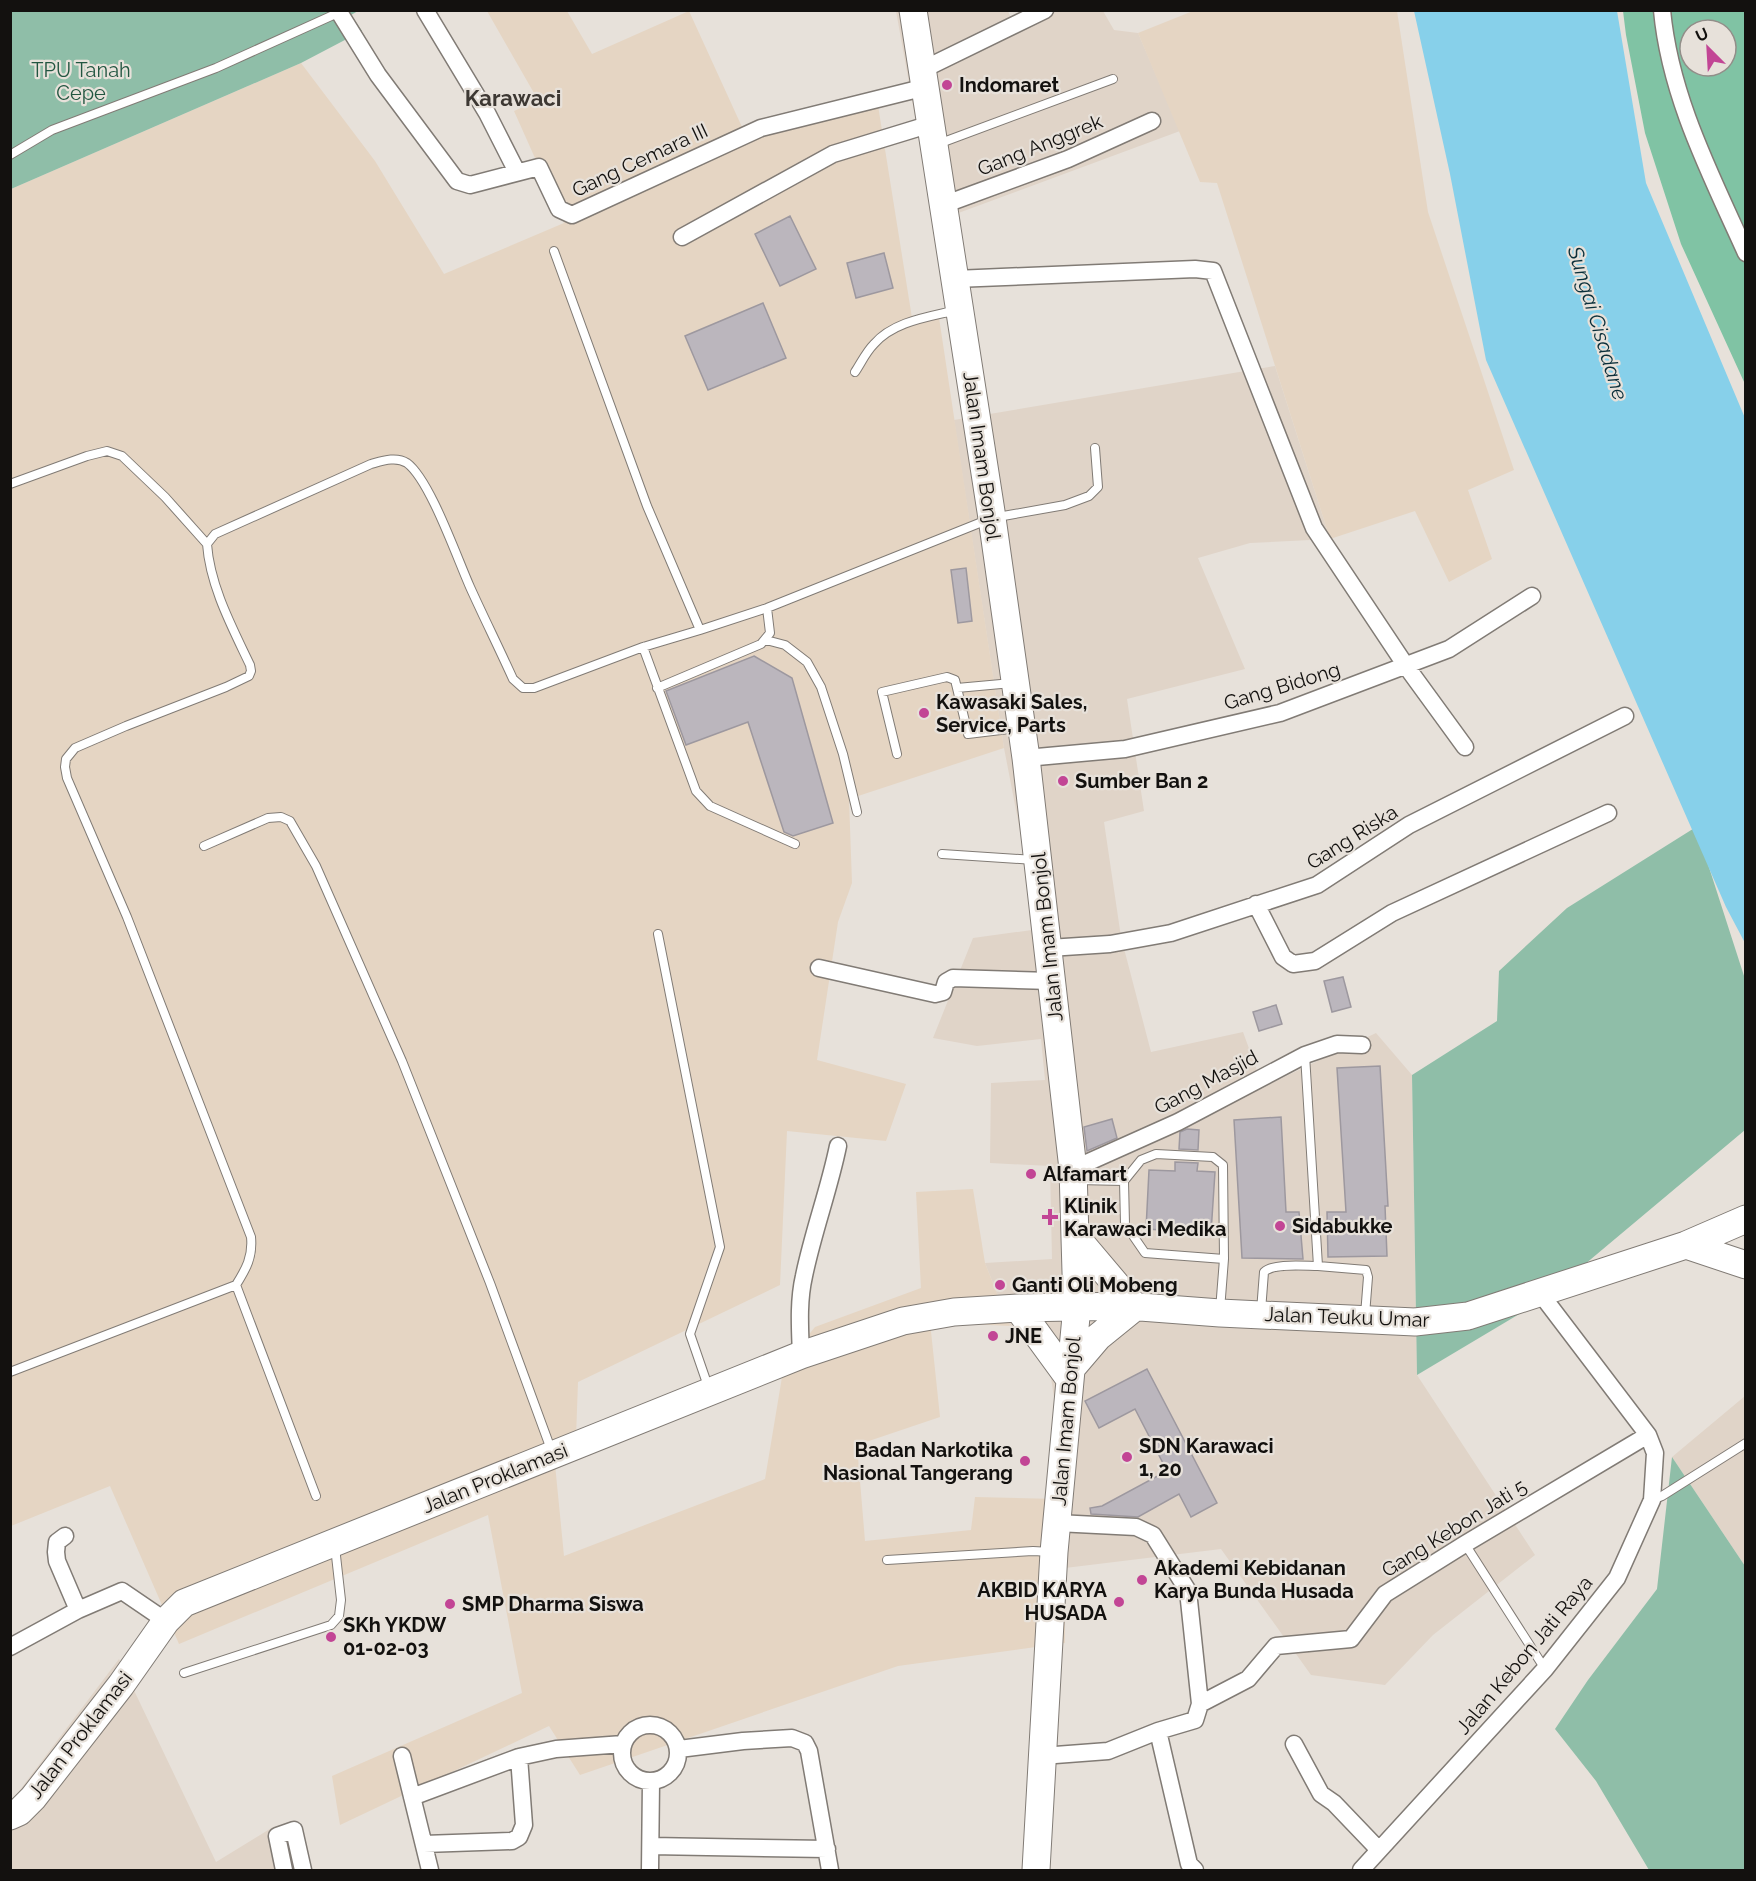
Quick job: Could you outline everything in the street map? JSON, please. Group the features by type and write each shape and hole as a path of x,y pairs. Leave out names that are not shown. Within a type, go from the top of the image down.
{"main road":[{"name":"Jalan Imam Bonjol","path":"913,10 992,518 1026,758 1073,1174 1077,1306 1054,1552 1036,1870"},
{"name":"Jalan Teuku Umar","path":"1077,1306 1135,1306 1220,1313 1415,1322 1468,1316 1686,1245 1746,1219"},
{"path":"1018,1308 1069,1374 1098,1337 1135,1306 1075,1236"},
{"path":"1686,1245 1746,1265"},
{"name":"Jalan Proklamasi","path":"13,1809 33,1798 121,1686 166,1621 184,1603 801,1355 903,1321 954,1312 1077,1306"}],"street":[{"path":"425,10 487,113 517,172"},
{"path":"925,78 1045,10"},
{"path":"1662,10 1668,51 1681,100 1695,138 1746,253"},
{"name":"Gang Cemara III","path":"341,11 378,75 457,181 470,186 539,167 559,209 572,215 760,128 925,78"},
{"name":"Gang Anggrek","path":"943,206 1068,159 1152,122"},
{"path":"682,237 833,154 933,135"},
{"path":"955,279 1195,268 1213,271 1314,528 1406,666 1465,747"},
{"name":"Gang Bidong","path":"1026,758 1125,749 1280,713 1449,649 1532,596"},
{"name":"Gang Riska","path":"1049,948 1110,944 1171,933 1317,885 1409,825 1625,716"},
{"path":"1256,904 1283,957 1293,964 1315,962 1392,913 1608,813"},
{"path":"819,968 935,994 943,992 946,982 953,978 1051,981"},
{"name":"Gang Masjid","path":"1073,1174 1305,1055 1337,1044 1362,1045"},
{"path":"801,1355 799,1320 804,1277 838,1146"},
{"name":"Jalan Kebon Jati Raya","path":"1361,1870 1545,1669 1617,1578 1652,1500 1655,1453 1648,1435 1540,1293"},
{"name":"Gang Kebon Jati 5","path":"1200,1704 1248,1679 1276,1646 1350,1639 1385,1594 1648,1435"},
{"path":"1042,1756 1108,1751 1158,1731 1195,1720 1200,1704 1188,1591 1152,1535 1136,1527 1057,1523"},
{"path":"65,1536 57,1542 57,1561 78,1610"},
{"path":"10,1647 78,1610 122,1591 166,1621"},
{"path":"644,1725 662,1727 670,1733 679,1749 675,1768 660,1780 651,1782 642,1780 627,1770 623,1762 623,1744 635,1729 644,1725"},
{"path":"1158,1731 1189,1864 1195,1870"},
{"path":"679,1749 792,1738 805,1743 809,1751 830,1870"},
{"path":"412,1797 519,1757 556,1749 623,1744"},
{"path":"1294,1744 1321,1794 1334,1803 1379,1850"},
{"path":"402,1756 430,1870"},
{"path":"424,1845 512,1841 519,1837 524,1825 519,1757"},
{"path":"651,1782 651,1870"},
{"path":"284,1870 277,1836 294,1830 303,1870"},
{"path":"651,1846 827,1849"}],"lane":[{"path":"10,155 52,130 216,68 341,11"},
{"path":"933,135 1113,79"},
{"path":"554,251 646,506 700,630"},
{"path":"855,372 873,344 887,332 911,321 960,309"},
{"path":"207,544 215,534 371,464 391,459 404,461 412,468 432,500 513,679 523,688 534,688 643,647 766,608 992,518 1065,505 1089,496 1098,487 1095,448"},
{"path":"10,484 87,456 107,451 122,456 165,497 207,544 208,564 225,610 250,665 249,676 226,687 75,748 66,759 65,767 67,778 128,917 251,1237 252,1249 249,1264 236,1285 10,1372"},
{"path":"657,688 761,644 770,633 766,608"},
{"path":"766,640 785,645 807,662 821,687 843,754 857,812"},
{"path":"643,647 696,791 710,806 795,844"},
{"path":"897,754 882,692 947,676 955,680 968,734 1021,728"},
{"path":"957,688 1015,682"},
{"path":"204,846 268,818 281,817 291,821 316,866 402,1061 490,1283 553,1455"},
{"path":"942,854 1038,860"},
{"path":"658,934 720,1247 690,1334 710,1392"},
{"path":"1305,1055 1318,1266"},
{"path":"1220,1313 1224,1260 1223,1165 1213,1157 1156,1154 1141,1160 1125,1181 1125,1224 1145,1253 1224,1260"},
{"path":"1073,1174 1125,1181"},
{"path":"1260,1315 1264,1272 1267,1269 1318,1266 1366,1270 1368,1277 1365,1320"},
{"path":"236,1285 316,1496"},
{"path":"1652,1500 1662,1497 1746,1443"},
{"path":"184,1673 331,1625 339,1616 341,1600 335,1543"},
{"path":"1465,1544 1545,1669"},
{"path":"887,1560 1033,1551 1054,1552"}],"shaded area":[{"path":"487,11 567,11 592,54 689,11 742,127 876,93 912,318 938,311 1004,748 849,799 852,883 838,922 817,1060 906,1084 886,1141 787,1131 780,1285 578,1382 576,1437 553,1444 564,1556 765,1479 784,1365 815,1327 921,1288 916,1192 973,1189 985,1263 1010,1326 930,1322 940,1417 857,1445 865,1541 971,1530 975,1497 1057,1499 1065,1568 1065,1643 898,1666 580,1775 549,1726 340,1825 332,1776 522,1693 488,1515 179,1644 110,1486 11,1526 11,189 301,63 375,161 444,274 564,223 514,111 538,100"},
{"path":"896,11 1008,11 1016,30 1057,11 1103,11 1114,30 1138,33 1180,131 934,222"},
{"path":"1193,11 1397,11 1428,212 1514,470 1468,490 1492,559 1449,582 1415,511 1330,539 1217,183 1200,182 1138,33"},
{"path":"1275,366 1330,539 1250,543 1198,558 1245,669 1127,699 1144,811 1104,822 1121,937 1151,1052 1243,1032 1263,1087 1376,1033 1412,1075 1417,1375 1535,1555 1433,1635 1385,1685 1311,1675 1221,1549 1065,1568 1058,1424 1048,1358 1010,1326 985,1263 1052,1259 1050,1166 990,1163 991,1083 1045,1080 1041,1039 977,1046 933,1038 973,938 1039,929 1004,748 954,420"},
{"path":"1745,1396 1745,1566 1672,1457"},
{"path":"119,1659 216,1862 273,1827 278,1870 11,1870 10,1803"}],"green space":[{"name":"TPU Tanah Cepe","path":"11,11 358,11 351,15 362,31 301,63 11,189"},
{"path":"1623,11 1745,11 1745,384 1681,244 1645,133"},
{"path":"1696,827 1745,979 1745,1130 1541,1301 1417,1375 1412,1075 1497,1021 1499,971 1567,908"},
{"path":"1672,1457 1745,1566 1745,1870 1649,1870 1596,1781 1555,1729 1588,1680 1657,1589"}],"water":[{"name":"Sungai Cisadane","path":"1414,11 1617,11 1646,183 1745,418 1745,943 1726,907 1486,360 1450,174"}],"building":[{"path":"790,216 816,269 780,286 755,234"},
{"path":"884,253 893,288 856,298 847,263"},
{"path":"763,303 786,358 708,390 685,336"},
{"path":"966,568 972,621 958,623 951,570"},
{"path":"754,656 792,678 833,823 793,836 784,832 748,722 686,745 666,691"},
{"path":"1343,977 1351,1007 1332,1012 1324,981"},
{"path":"1276,1005 1282,1024 1259,1031 1253,1012"},
{"path":"1380,1066 1388,1206 1385,1206 1387,1256 1328,1257 1327,1212 1346,1212 1337,1068"},
{"path":"1281,1117 1286,1212 1299,1212 1303,1259 1242,1258 1234,1120"},
{"path":"1112,1119 1117,1138 1087,1151 1084,1127"},
{"path":"1187,1129 1199,1130 1198,1150 1179,1149 1180,1132"},
{"path":"1175,1162 1198,1163 1197,1171 1215,1172 1211,1233 1146,1229 1149,1170 1175,1171"},
{"path":"1147,1369 1217,1503 1191,1517 1179,1494 1138,1517 1091,1514 1090,1508 1102,1506 1167,1471 1135,1409 1099,1428 1085,1401"}],"place":[{"name":"Indomaret","path":"947,85"},
{"name":"Kawasaki Sales, Service, Parts","path":"924,713"},
{"name":"Sumber Ban 2","path":"1063,781"},
{"name":"Alfamart","path":"1031,1174"},
{"name":"Klinik Karawaci Medika","path":"1050,1217"},
{"name":"Sidabukke","path":"1280,1226"},
{"name":"Ganti Oli Mobeng","path":"1000,1285"},
{"name":"JNE","path":"993,1336"},
{"name":"SDN Karawaci 1, 20","path":"1127,1457"},
{"name":"Badan Narkotika Nasional Tangerang","path":"1025,1461"},
{"name":"Akademi Kebidanan Karya Bunda Husada","path":"1142,1580"},
{"name":"AKBID KARYA HUSADA","path":"1119,1602"},
{"name":"SMP Dharma Siswa","path":"450,1604"},
{"name":"SKh YKDW 01-02-03","path":"331,1637"}],"district":[{"name":"Karawaci","path":"513,98"}]}
